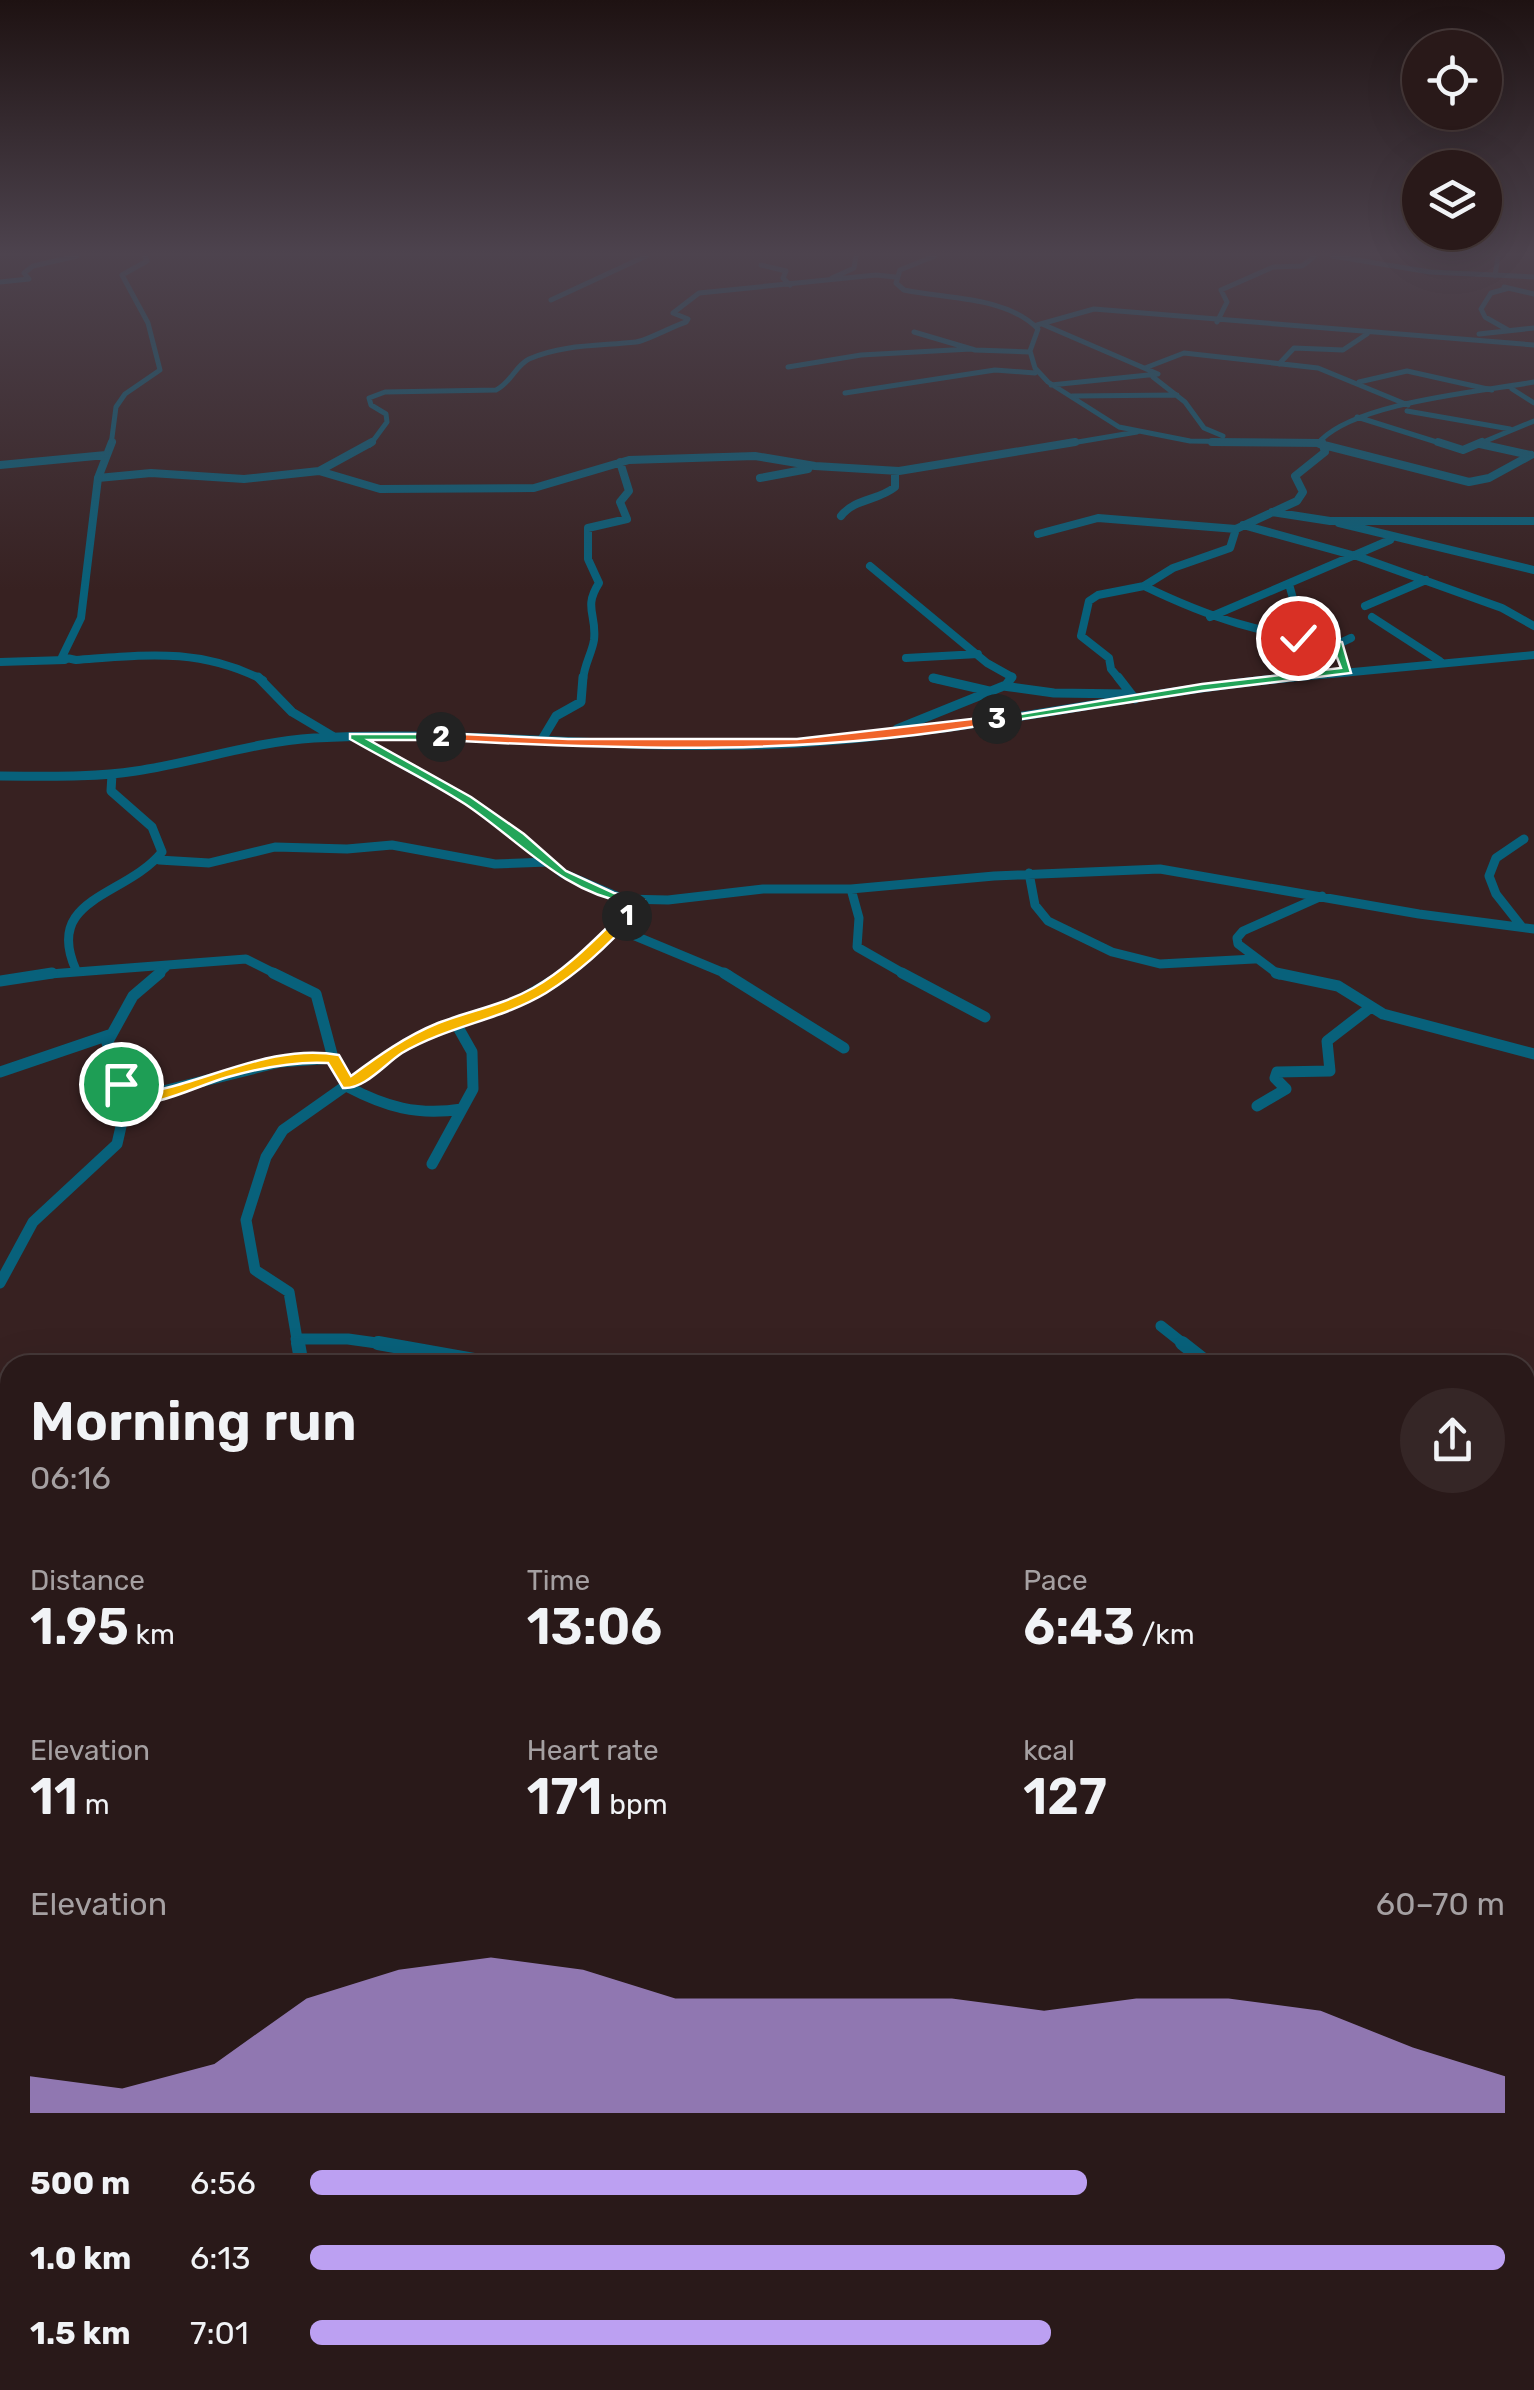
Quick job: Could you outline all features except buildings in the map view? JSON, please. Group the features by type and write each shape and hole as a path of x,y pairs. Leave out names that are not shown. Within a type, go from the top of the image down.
{"street":[{"path":"65,660 62,654 82,614 98,478 113,440 116,408 125,394 160,368"},
{"path":"319,471 374,442 387,422 386,414 371,405 370,398 385,392 496,390 506,385 519,368"},
{"path":"845,393 1010,368"},
{"path":"1032,368 1035,374"},
{"path":"1051,386 1158,374 1145,368"},
{"path":"1306,368 1325,370 1412,406"},
{"path":"1001,370 1035,374 1106,421 1137,432 1320,443 1469,482 1489,478 1533,454"},
{"path":"1356,383 1407,371 1496,391"},
{"path":"1153,377 1177,395 1204,428 1236,440"},
{"path":"1320,443 1334,427 1357,417 1534,382"},
{"path":"1512,389 1534,403"},
{"path":"1072,396 1177,395"},
{"path":"1402,408 1510,429"},
{"path":"1357,417 1453,448 1468,449 1534,421"},
{"path":"98,478 151,473 244,479 319,471 380,488 534,488 620,462 746,456 895,471 1076,445 1137,432"},
{"path":"1134,696 1111,670 1109,658 1081,636 1088,601 1098,595 1144,586 1173,568 1230,548 1239,527 1296,500 1303,492 1295,476 1321,458 1325,452 1320,443"},
{"path":"1480,444 1533,454"},
{"path":"0,465 106,455"},
{"path":"541,742 556,716 582,702 584,660 594,642 589,599 600,582 588,559 588,528 627,519 620,502 629,491 620,462"},
{"path":"760,478 817,466"},
{"path":"840,516 852,502 891,493 895,471"},
{"path":"1272,512 1330,521 1534,570"},
{"path":"1038,534 1098,518 1239,527 1353,555 1502,608 1534,626"},
{"path":"1330,521 1534,521"},
{"path":"1210,616 1394,539"},
{"path":"870,566 902,597 986,663 1012,677 1002,686 890,734"},
{"path":"1365,606 1426,580"},
{"path":"1290,584 1294,602 1310,609"},
{"path":"1144,586 1210,616 1276,635 1338,644 1350,638"},
{"path":"1372,618 1440,661"},
{"path":"1338,644 1347,671"},
{"path":"0,662 170,652 265,681 292,712 334,738"},
{"path":"906,658 978,654"},
{"path":"0,776 112,774 174,765 258,744 354,737 797,742 890,734 1134,696 1347,671 1534,656"},
{"path":"933,678 989,691"},
{"path":"1002,686 1134,696"},
{"path":"354,737 467,800 562,874 610,896 638,900 762,889 851,889 1029,874 1160,869 1528,928"},
{"path":"112,774 111,792 152,827 161,843 159,860"},
{"path":"1524,839 1496,858 1489,871 1490,884 1528,928"},
{"path":"76,970 66,950 66,933 75,916 159,860 209,863 275,847 347,849 392,845 495,864 548,862"},
{"path":"1029,874 1035,905 1048,921 1112,952 1160,964 1254,958"},
{"path":"851,889 859,918 858,947 862,952 890,970 986,1016"},
{"path":"1322,896 1243,931 1237,938 1238,944 1285,977 1338,986 1395,1018 1534,1054"},
{"path":"300,1355 289,1292 255,1270 246,1220 266,1157 283,1130 395,1051 455,1022 517,1002 542,989 616,928 638,900"},
{"path":"616,928 644,944 683,953 756,988 844,1048"},
{"path":"0,981 76,970 246,959 316,994 333,1058 348,1085 393,1111 426,1115 462,1109"},
{"path":"0,1283 34,1222 116,1144 127,1100 107,1043 109,1035 134,996 169,964"},
{"path":"1257,1106 1286,1089 1275,1078 1277,1072 1330,1071 1325,1049 1328,1041 1371,1007"},
{"path":"432,1164 473,1090 472,1052 455,1022"},
{"path":"0,1072 109,1035"},
{"path":"127,1100 172,1094 224,1074 278,1060 333,1058"},
{"path":"1161,1326 1197,1355"},
{"path":"296,1339 336,1338 422,1348 448,1355"}],"route":[{"path":"121,1084 127,1100 172,1094 224,1074 302,1057 333,1058 349,1084 395,1051 441,1027 517,1002 542,989 584,958 624,920 638,900 610,896 562,874 519,836 467,800 354,737 427,736 568,743 797,742 897,733 1240,682 1347,671 1338,644 1298,638"}]}
